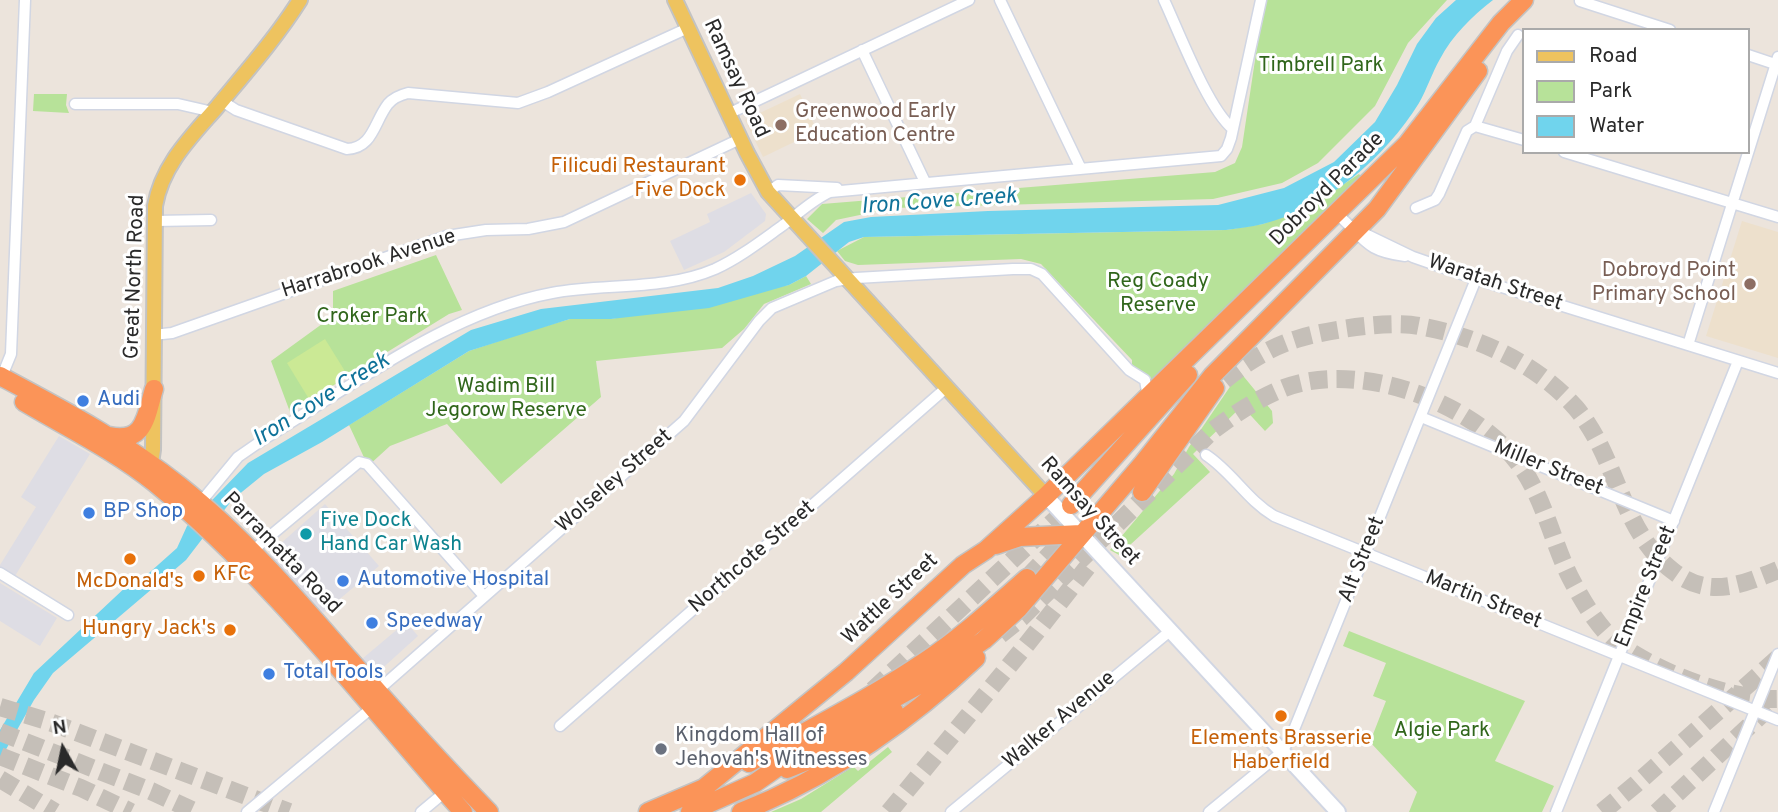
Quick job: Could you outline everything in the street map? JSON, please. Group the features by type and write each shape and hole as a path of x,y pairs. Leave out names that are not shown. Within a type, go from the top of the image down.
{"highway":[{"name":"Dobroyd Parade","path":"1081,534 1143,463 1212,376 1260,326 1502,23 1524,0"},
{"name":"Dobroyd Parade","path":"1148,399 1346,221 1377,209 1500,41 1540,0"},
{"path":"1071,505 1208,353 1346,221"},
{"path":"1142,492 1260,326"},
{"name":"Parramatta Road","path":"0,380 109,436 200,510 228,538 281,602 489,812"},
{"name":"Parramatta Road","path":"0,380 127,463 147,469"},
{"path":"109,436 125,438 139,431 154,389"},
{"name":"Wattle Street","path":"648,812 704,788 846,672 963,565 986,550 1046,496 1148,399"},
{"path":"986,550 1020,537 1081,534"},
{"path":"741,812 772,800 825,772 925,705 1001,634 1019,608 1081,534"},
{"name":"Parramatta Road","path":"228,538 252,551 375,698 463,812"},
{"path":"704,788 889,685 971,626 1027,578"},
{"path":"755,783 811,744 885,705 952,664 984,640 1019,608"},
{"path":"690,812 817,757 909,702"}],"main road":[{"name":"Great North Road","path":"147,469 154,389 157,194 166,170 272,40 300,0"},
{"name":"Ramsay Road","path":"675,0 768,192 810,240"},
{"name":"Ramsay Street","path":"810,240 1338,812"}],"street":[{"path":"0,380 11,354 25,0"},
{"path":"729,114 970,0"},
{"path":"1000,0 1081,169"},
{"path":"1164,0 1212,102 1222,119 1233,129"},
{"path":"768,192 778,184 844,189 1221,156 1227,149 1233,129 1261,0"},
{"path":"1580,1 1664,28"},
{"path":"75,104 217,106 236,110 347,149 356,149 369,138 388,104 396,97 408,93 518,103 548,92 688,27"},
{"path":"1416,208 1435,200 1439,194 1467,131 1475,126 1507,51 1518,35"},
{"path":"862,50 925,183"},
{"path":"1750,55 1777,62 1750,149"},
{"path":"1475,126 1522,139"},
{"name":"Harrabrook Avenue","path":"153,335 172,333 447,236 486,230 528,229 564,222 740,139"},
{"path":"1571,154 1778,218"},
{"path":"1688,345 1748,154"},
{"path":"200,510 238,457 451,326 551,293 673,281 714,269 739,256 822,195 844,189"},
{"path":"155,221 211,220"},
{"name":"Waratah Street","path":"1346,221 1365,243 1377,251 1413,257 1778,373"},
{"path":"847,279 1036,270 1125,366 1145,380 1148,399"},
{"name":"Wolseley Street","path":"247,812 484,596 684,421 768,311 833,282 847,279"},
{"name":"Alt Street","path":"1209,812 1282,752 1293,732 1476,279"},
{"name":"Empire Street","path":"1556,812 1738,361"},
{"name":"Northcote Street","path":"560,726 946,388"},
{"name":"Miller Street","path":"1421,417 1674,520"},
{"name":"Martin Street","path":"1206,455 1221,465 1260,508 1778,720"},
{"path":"252,551 359,462 367,464 484,596"},
{"path":"0,573 68,615"},
{"name":"Walker Avenue","path":"951,812 1170,631"},
{"path":"1714,812 1778,654"},
{"path":"421,812 445,792"}],"shaded area":[{"name":"Greenwood Early Education Centre","path":"800,94 817,131 763,157 745,120"},
{"path":"751,193 766,214 765,221 724,252 684,270 670,241 710,222 707,214"},
{"name":"Dobroyd Point Primary School","path":"1742,221 1778,232 1778,358 1706,336"},
{"path":"59,436 90,454 15,576 0,565 36,507 21,497"},
{"path":"325,504 379,566 323,613 270,557 270,553"},
{"path":"0,583 57,618 40,646 0,621"},
{"path":"406,622 418,636 376,674 362,659"}],"green space":[{"name":"Timbrell Park","path":"1264,0 1447,0 1408,43 1375,106 1318,163 1282,183 1213,199 893,208 836,220 823,233 807,219 822,204 1215,172 1235,163 1242,147"},
{"path":"34,94 67,94 66,105 69,113 33,111"},
{"name":"Reg Coady Reserve","path":"1359,174 1365,181 1152,386 1143,372 1132,367 1132,360 1041,264 1021,259 858,265 845,261 837,251 864,237 1226,230 1263,224 1317,202"},
{"name":"Croker Park","path":"436,255 462,310 449,314 290,412 271,361 333,316 333,291"},
{"name":"Wadim Bill Jegorow Reserve","path":"806,276 811,284 764,304 744,329 722,348 596,361 601,397 501,484 447,424 390,446 368,466 349,425 469,351 532,330 570,319 611,319 789,285"},
{"path":"325,339 348,376 309,399 287,363"},
{"path":"1240,372 1272,411 1273,423 1265,431 1242,406 1193,454 1210,472 1119,555 1110,550 1174,474"},
{"name":"Algie Park","path":"1349,631 1525,701 1495,761 1554,786 1542,812 1409,812 1417,792 1370,742 1386,701 1373,696 1386,663 1343,646"},
{"path":"888,747 892,752 821,812 771,812 801,799 851,768 854,767 858,771"}],"water":[{"name":"Iron Cove Creek","path":"1456,0 1493,0 1450,42 1419,103 1389,143 1352,178 1331,193 1286,216 1258,225 1226,230 864,237 849,242 806,276 789,285 709,308 611,319 570,319 469,351 322,442 264,474 232,500 186,560 53,673 34,700 0,760 0,730 34,673 129,584 140,581 177,548 187,526 248,463 471,330 541,309 718,288 753,276 795,256 844,222 871,217 1218,205 1284,188 1334,162 1375,122 1417,44 1436,18"}],"tunnel":[{"path":"1204,398 1259,356 1309,336 1340,329 1407,324 1462,337 1483,344 1524,365 1560,392 1576,408 1601,449 1641,535 1655,554 1673,571 1699,585 1725,587 1778,570"},
{"path":"1000,635 1021,618 1220,425 1255,402 1284,388 1314,380 1347,379 1416,393 1448,407 1478,425 1504,447 1531,483 1564,564 1580,595 1598,623 1620,645 1655,665 1696,683 1738,695 1778,699"},
{"path":"873,690 1071,505"},
{"path":"1027,578 1076,527"},
{"path":"889,812 1089,565"},
{"path":"1602,812 1778,658"},
{"path":"909,702 939,681"},
{"path":"1657,812 1775,702"},
{"path":"0,707 47,721 289,812"},
{"path":"0,732 151,791 196,812"},
{"path":"0,756 81,788 131,812"},
{"path":"0,779 55,812"}],"place":[{"name":"Greenwood Early Education Centre","path":"781,125"},
{"name":"Filicudi Restaurant Five Dock","path":"740,180"},
{"name":"Dobroyd Point Primary School","path":"1750,284"},
{"name":"Audi","path":"83,401"},
{"name":"BP Shop","path":"89,513"},
{"name":"Five Dock Hand Car Wash","path":"306,534"},
{"name":"McDonald's","path":"130,559"},
{"name":"KFC","path":"199,576"},
{"name":"Automotive Hospital","path":"343,581"},
{"name":"Speedway","path":"372,623"},
{"name":"Hungry Jack's","path":"230,630"},
{"name":"Total Tools","path":"269,674"},
{"name":"Elements Brasserie Haberfield","path":"1281,716"},
{"name":"Kingdom Hall of Jehovah's Witnesses","path":"661,749"}]}
